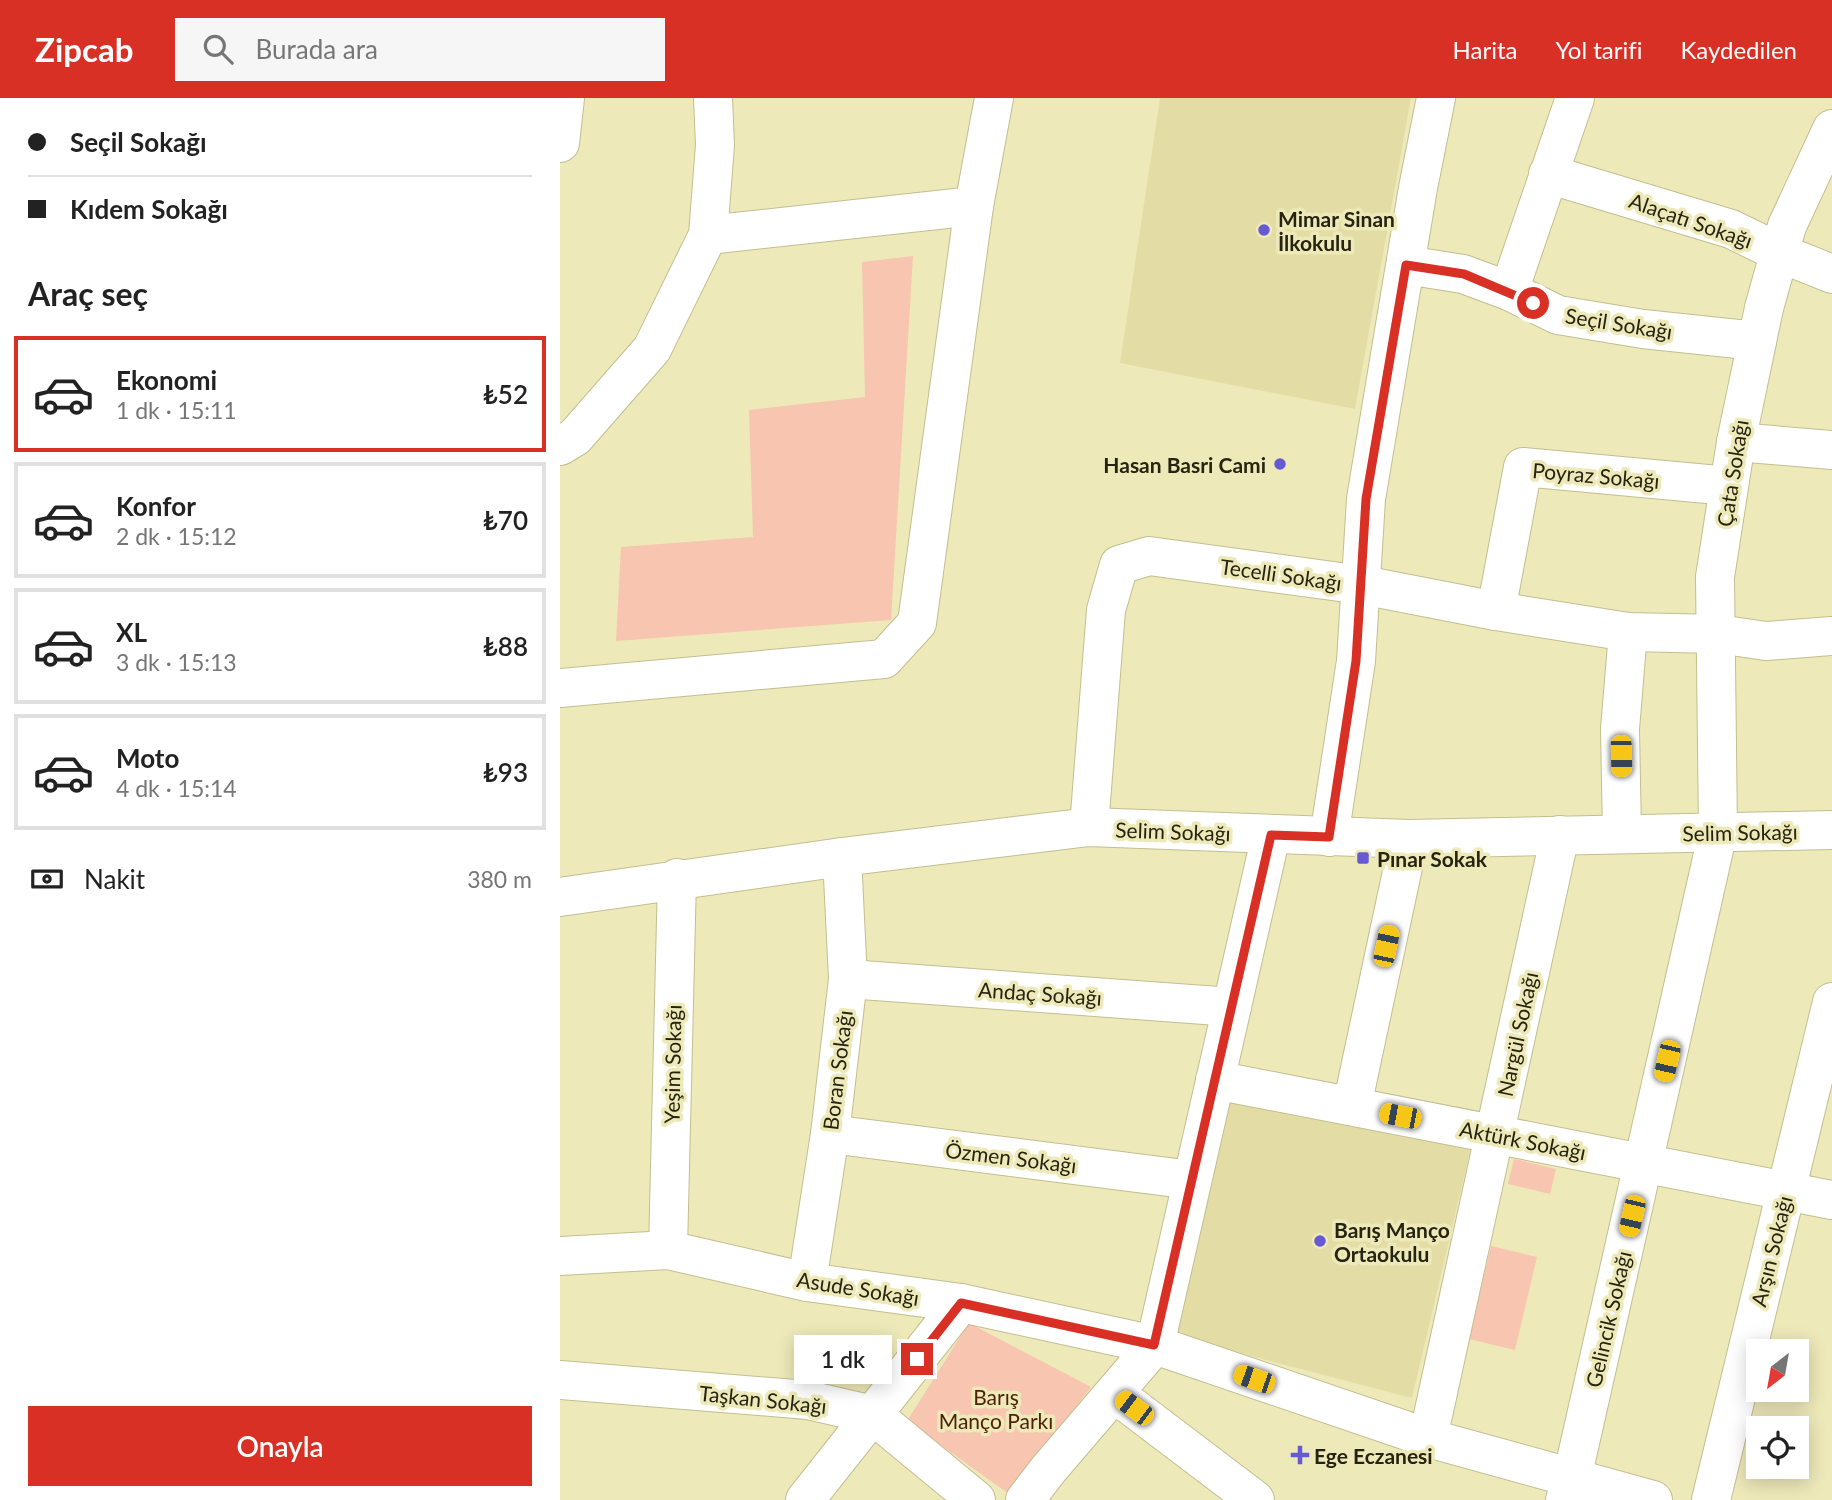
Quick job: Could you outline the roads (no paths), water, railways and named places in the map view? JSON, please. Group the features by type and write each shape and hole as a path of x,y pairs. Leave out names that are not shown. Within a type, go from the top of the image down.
{"street":[{"path":"560,143 565,98"},
{"path":"560,446 575,437 652,349 708,235 715,145 713,98"},
{"path":"560,688 884,659 917,623 974,206 995,98"},
{"path":"1329,837 1356,661 1366,499 1427,135 1436,98"},
{"path":"1508,291 1575,98"},
{"name":"Çata Sokağı","path":"1718,832 1718,634 1715,577 1735,442 1757,341 1787,226 1832,129"},
{"name":"Alaçatı Sokağı","path":"1548,174 1731,229 1832,274"},
{"path":"708,235 974,206"},
{"name":"Seçil Sokağı","path":"1406,265 1464,274 1558,315 1643,329 1757,341"},
{"path":"1735,442 1832,450"},
{"name":"Poyraz Sokağı","path":"1496,611 1523,467 1729,486"},
{"name":"Tecelli Sokağı","path":"1089,827 1106,610 1119,565 1149,555 1362,585 1496,611 1628,632 1718,634 1766,641 1832,636"},
{"path":"1622,834 1620,729 1628,632"},
{"name":"Selim Sokağı","path":"560,897 842,856 1089,827 1409,839 1832,830"},
{"name":"Gelincik Sokağı","path":"1569,1489 1718,832"},
{"path":"1025,1500 1154,1345 1271,835"},
{"name":"Nargül Sokağı","path":"1429,1438 1560,835"},
{"path":"1352,1107 1409,839"},
{"name":"Boran Sokağı","path":"807,1282 830,1134 848,979 842,856"},
{"name":"Yeşim Sokağı","path":"667,1250 677,878"},
{"name":"Andaç Sokağı","path":"848,979 1232,1007"},
{"name":"Arşın Sokağı","path":"1711,1500 1832,1002"},
{"name":"Aktürk Sokağı","path":"1215,1080 1832,1200"},
{"name":"Özmen Sokağı","path":"830,1134 1192,1180"},
{"name":"Asude Sokağı","path":"560,1256 667,1250 807,1282 961,1303 1154,1345 1429,1438 1569,1489 1653,1500"},
{"path":"805,1500 961,1303"},
{"name":"Taşkan Sokağı","path":"560,1380 808,1400 873,1415 976,1500"},
{"path":"1114,1393 1255,1500"}],"place":[{"name":"Mimar Sinan İlkokulu","path":"1264,230"},
{"name":"Hasan Basri Cami","path":"1280,464"},
{"name":"Pınar Sokak","path":"1363,858"},
{"name":"Barış Manço Ortaokulu","path":"1320,1241"},
{"name":"Ege Eczanesi","path":"1300,1455"}],"park label":[{"name":"Barış Manço Parkı","path":"996,1408"}]}
